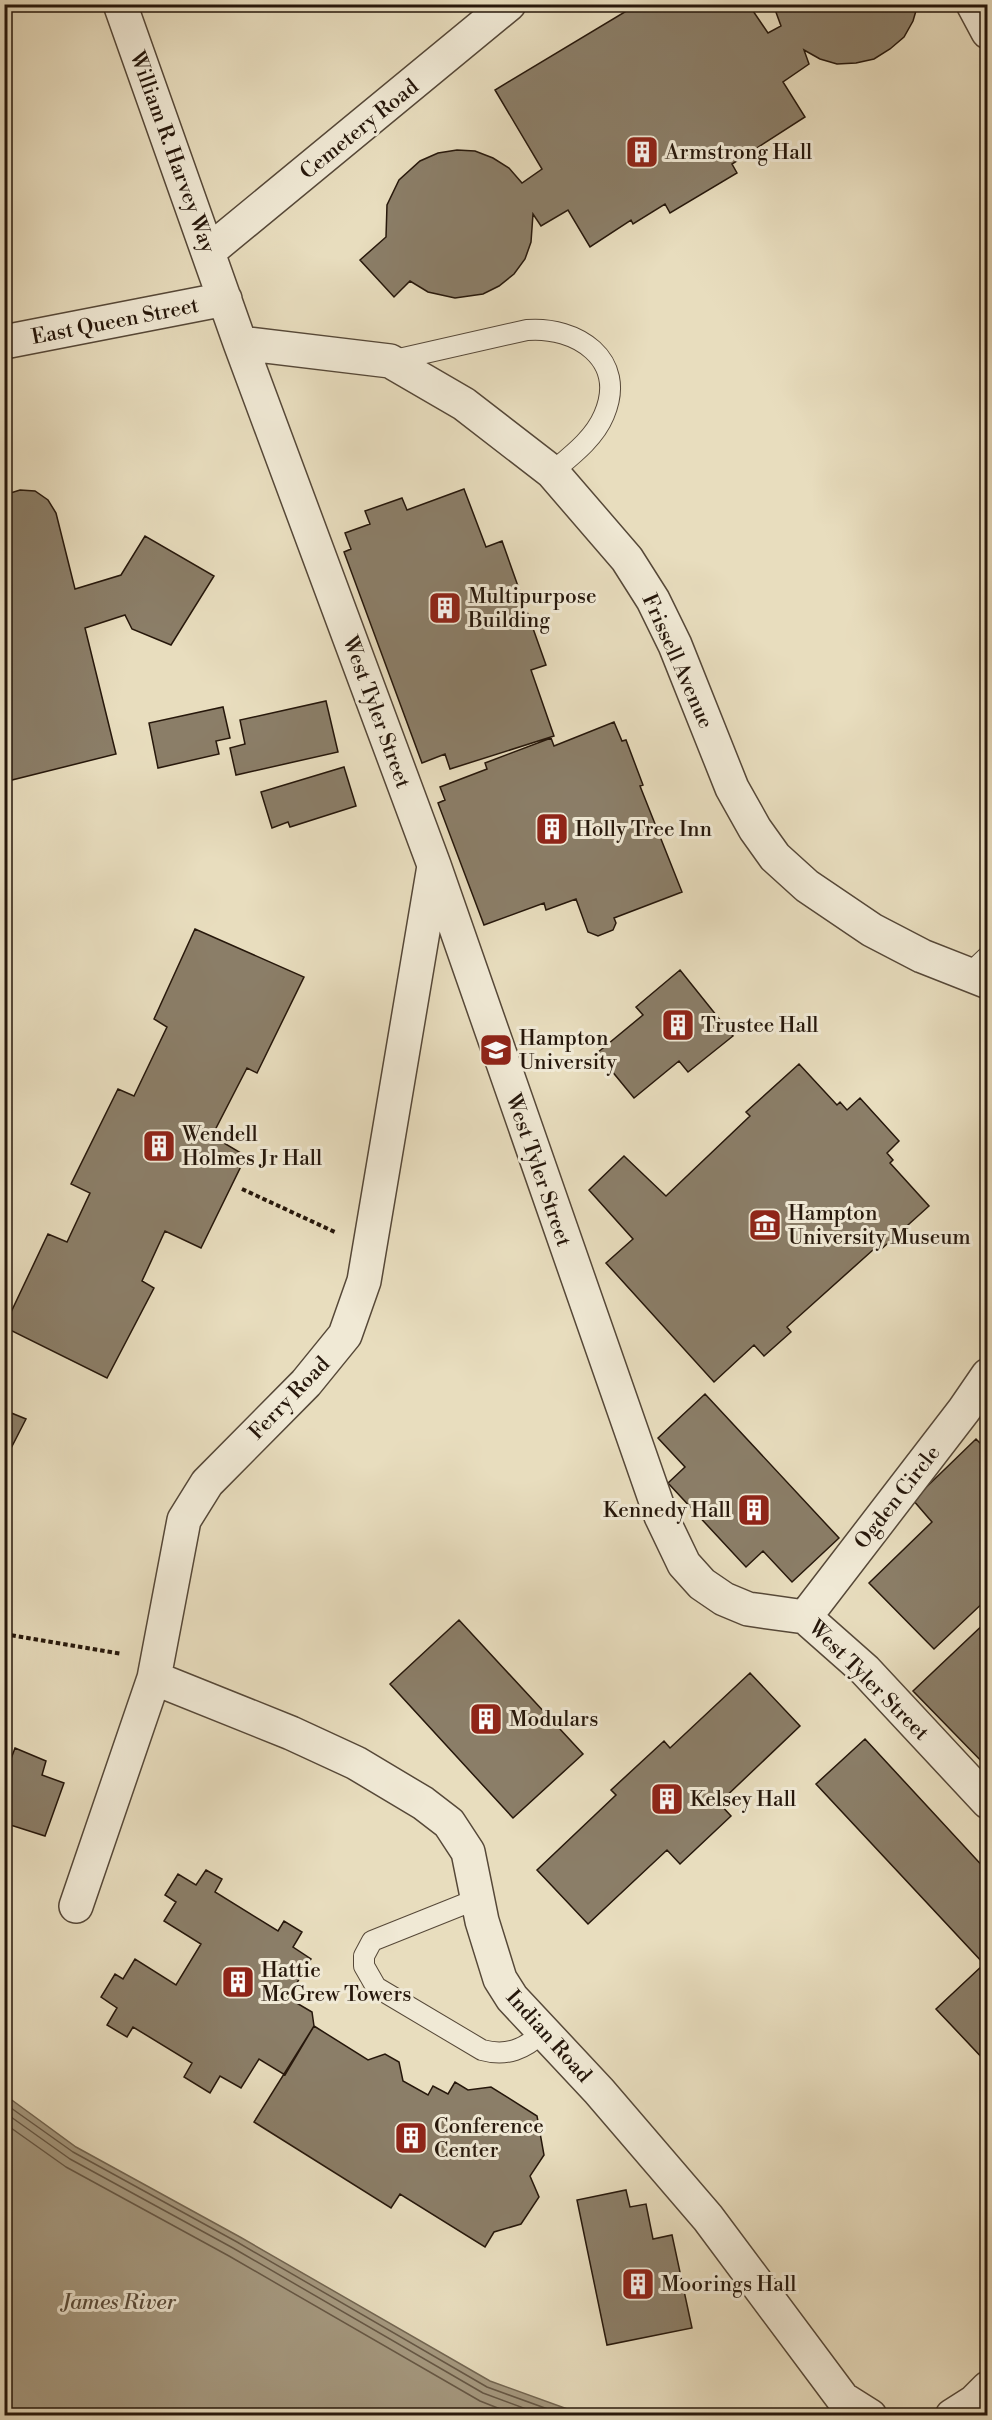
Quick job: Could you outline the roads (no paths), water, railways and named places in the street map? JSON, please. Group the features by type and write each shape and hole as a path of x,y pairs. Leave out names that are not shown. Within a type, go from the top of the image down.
{"street":[{"name":"William R. Harvey Way","path":"120,4 225,299"},
{"name":"Cemetery Road","path":"208,252 509,4"},
{"path":"973,4 987,32"},
{"name":"East Queen Street","path":"4,342 225,299"},
{"name":"West Tyler Street","path":"225,299 434,865 647,1484 684,1564 702,1584 724,1599 748,1609 805,1617 865,1670 987,1802"},
{"name":"Frissell Avenue","path":"240,343 390,362 464,404 552,472 627,559 653,600 675,645 732,788 755,829 775,857 807,886 872,930 922,956 981,971"},
{"name":"Ferry Road","path":"76,1906 156,1669 178,1542 193,1502 224,1463 306,1383 345,1335 364,1281 434,865"},
{"name":"Ogden Circle","path":"805,1617 964,1410 987,1375"},
{"name":"Indian Road","path":"156,1669 356,1763 434,1810 456,1831 468,1852 477,1899 500,1979 512,1998 599,2091 708,2218 843,2399 870,2415"},
{"path":"952,2415 974,2402 987,2388"}],"lane":[{"path":"390,362 527,330 547,329 562,332 585,342 596,351 608,376 609,394 605,414 595,431 552,472"},
{"path":"477,1899 372,1941 364,1956 368,1976 384,1994 482,2050 495,2053 512,2052 543,2032"}],"water":[{"name":"James River","path":"5,2095 76,2147 240,2237 490,2381 584,2415 5,2415"}],"place":[{"name":"Armstrong Hall","path":"642,152"},
{"name":"Multipurpose Building","path":"445,608"},
{"name":"Holly Tree Inn","path":"552,829"},
{"name":"Trustee Hall","path":"678,1025"},
{"name":"Hampton University","path":"496,1050"},
{"name":"Wendell Holmes Jr Hall","path":"159,1146"},
{"name":"Hampton University Museum","path":"765,1225"},
{"name":"Kennedy Hall","path":"754,1510"},
{"name":"Modulars","path":"486,1719"},
{"name":"Kelsey Hall","path":"667,1799"},
{"name":"Hattie McGrew Towers","path":"238,1982"},
{"name":"Conference Center","path":"411,2138"},
{"name":"Moorings Hall","path":"638,2284"}]}
